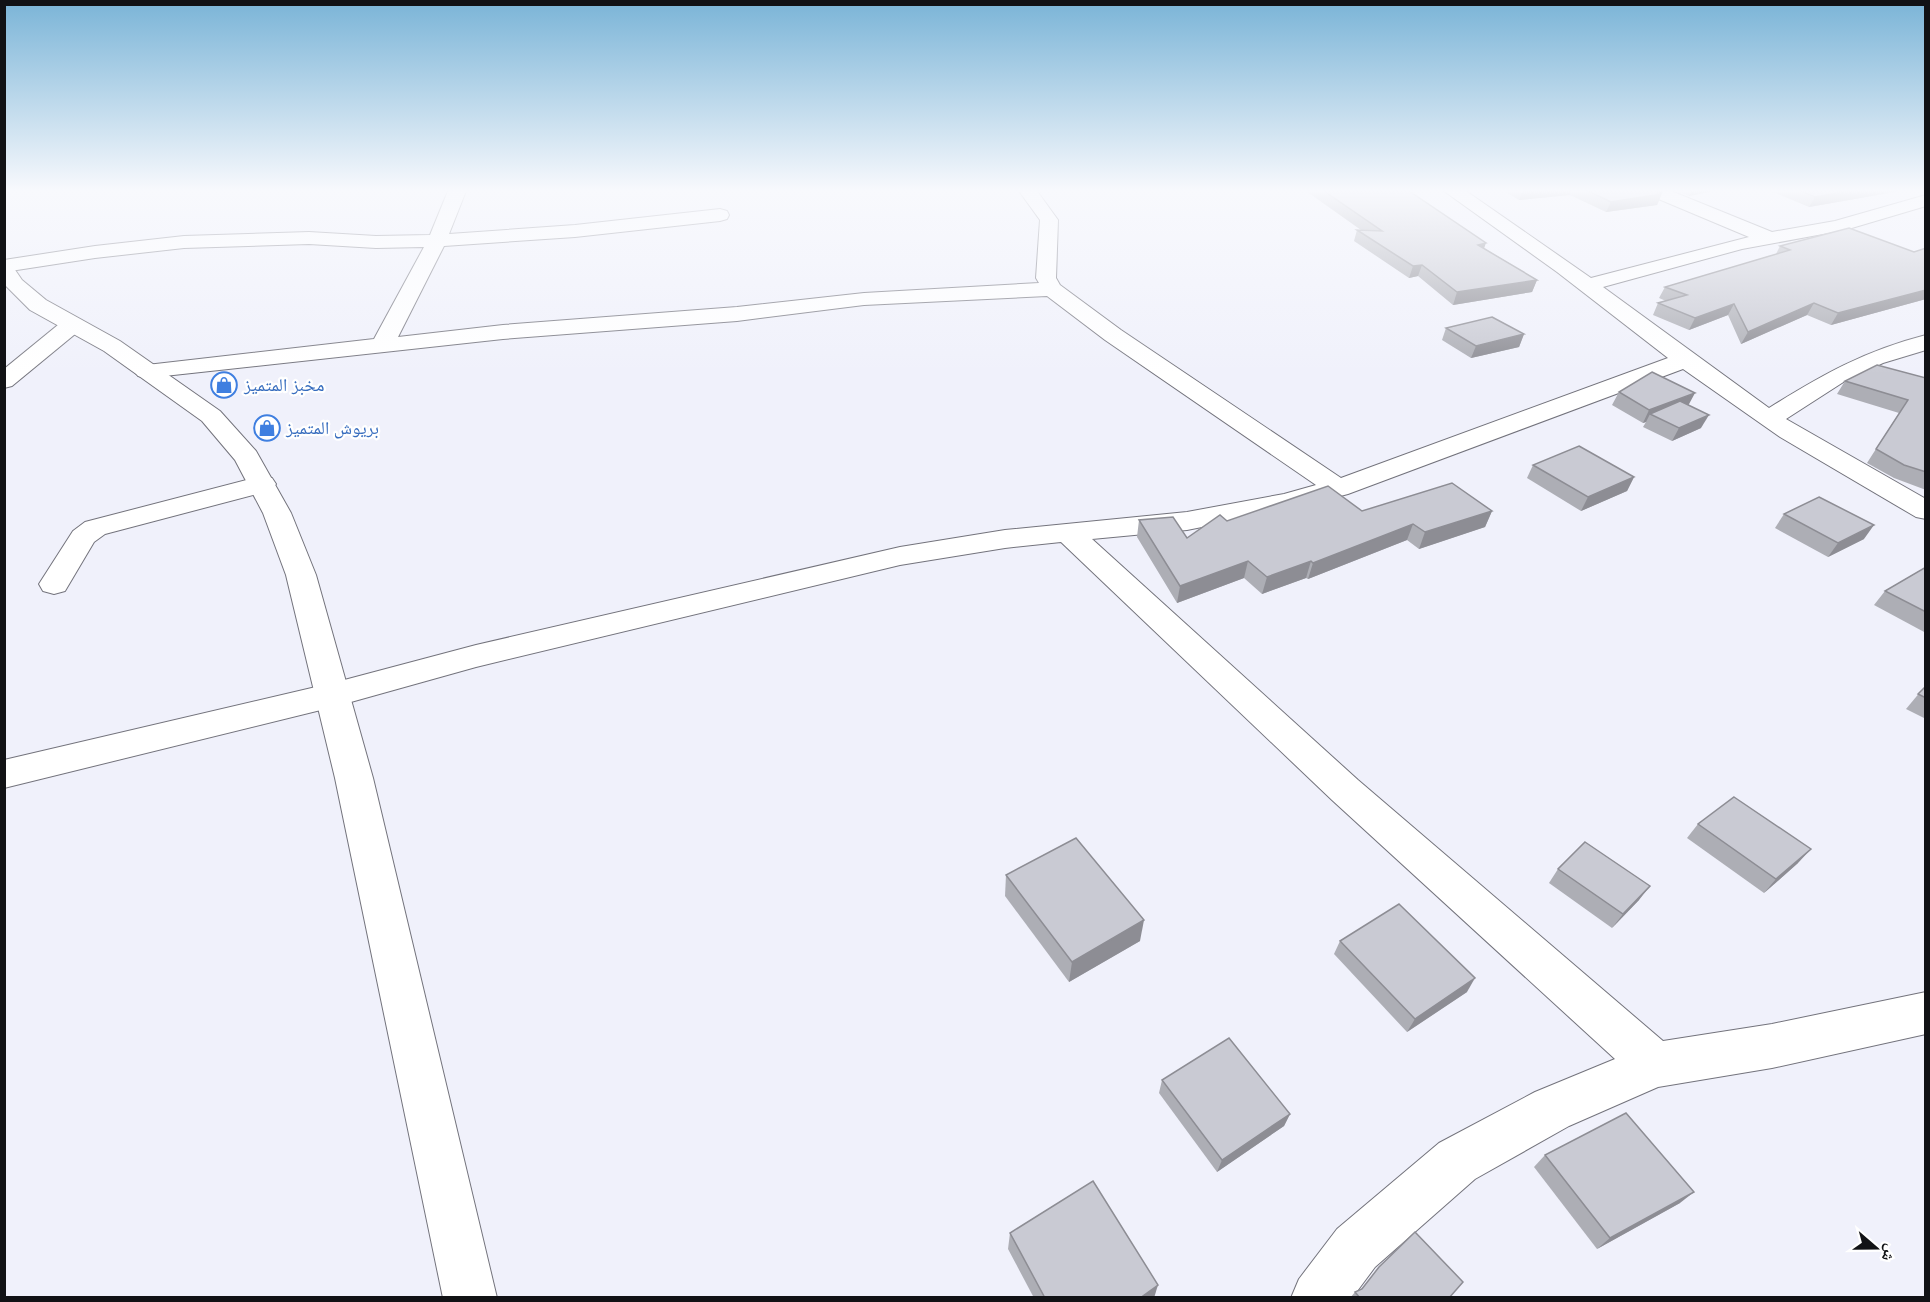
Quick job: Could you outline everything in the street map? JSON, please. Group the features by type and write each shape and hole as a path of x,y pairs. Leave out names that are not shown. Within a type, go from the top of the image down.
{"street":[{"path":"97,252 4,267 15,284 38,305 112,346 211,416 247,457 277,513 301,575 354,778 470,1298"},
{"path":"383,344 431,252"},
{"path":"1047,252 1046,278 1052,289 1113,335 1338,488"},
{"path":"1543,252 1684,360 1791,434 1926,511"},
{"path":"1588,285 1716,252"},
{"path":"146,371 383,344 503,332 737,314 864,299 1052,289"},
{"path":"4,381 72,325"},
{"path":"1769,419 1837,376 1875,358 1926,342"},
{"path":"4,774 333,695 476,656 900,556 1005,539 1187,520 1287,502 1338,488 1684,360"},
{"path":"54,584 83,537 95,528 262,484"},
{"path":"1069,534 1345,790 1656,1065"},
{"path":"1318,1298 1356,1248 1457,1161 1552,1109 1656,1065 1772,1046 1923,1016"}],"building":[{"path":"1391,252 1489,252 1537,280 1457,292 1422,265 1413,266"},
{"path":"1784,252 1926,252 1926,290 1838,313 1814,303 1748,332 1734,304 1695,318 1658,303 1687,295 1665,287"},
{"path":"1492,317 1524,334 1476,346 1446,328"},
{"path":"1877,365 1926,378 1926,472 1904,465 1876,449 1908,400 1845,381"},
{"path":"1652,372 1695,393 1649,410 1619,392"},
{"path":"1680,401 1709,415 1679,428 1650,414"},
{"path":"1579,446 1634,477 1588,497 1533,465"},
{"path":"1452,483 1492,511 1425,532 1413,524 1313,563 1311,561 1267,577 1248,561 1180,586 1139,520 1173,517 1187,538 1220,515 1227,521 1328,486 1362,511"},
{"path":"1819,497 1874,525 1838,543 1784,514"},
{"path":"1926,567 1926,612 1885,591"},
{"path":"1926,686 1926,698 1918,694"},
{"path":"1734,797 1811,849 1776,879 1698,824"},
{"path":"1076,838 1144,920 1072,962 1006,875"},
{"path":"1585,842 1650,886 1623,914 1558,869"},
{"path":"1399,904 1475,978 1415,1019 1340,941"},
{"path":"1229,1038 1290,1114 1222,1160 1162,1080"},
{"path":"1626,1113 1694,1192 1610,1238 1545,1155"},
{"path":"1093,1181 1158,1285 1140,1298 1045,1298 1010,1233"},
{"path":"1415,1232 1463,1282 1449,1298 1360,1298 1355,1292 1362,1289 1379,1267"}],"place":[{"name":"مخبز المتميز","path":"224,385"},
{"name":"بريوش المتميز","path":"267,428"}]}
